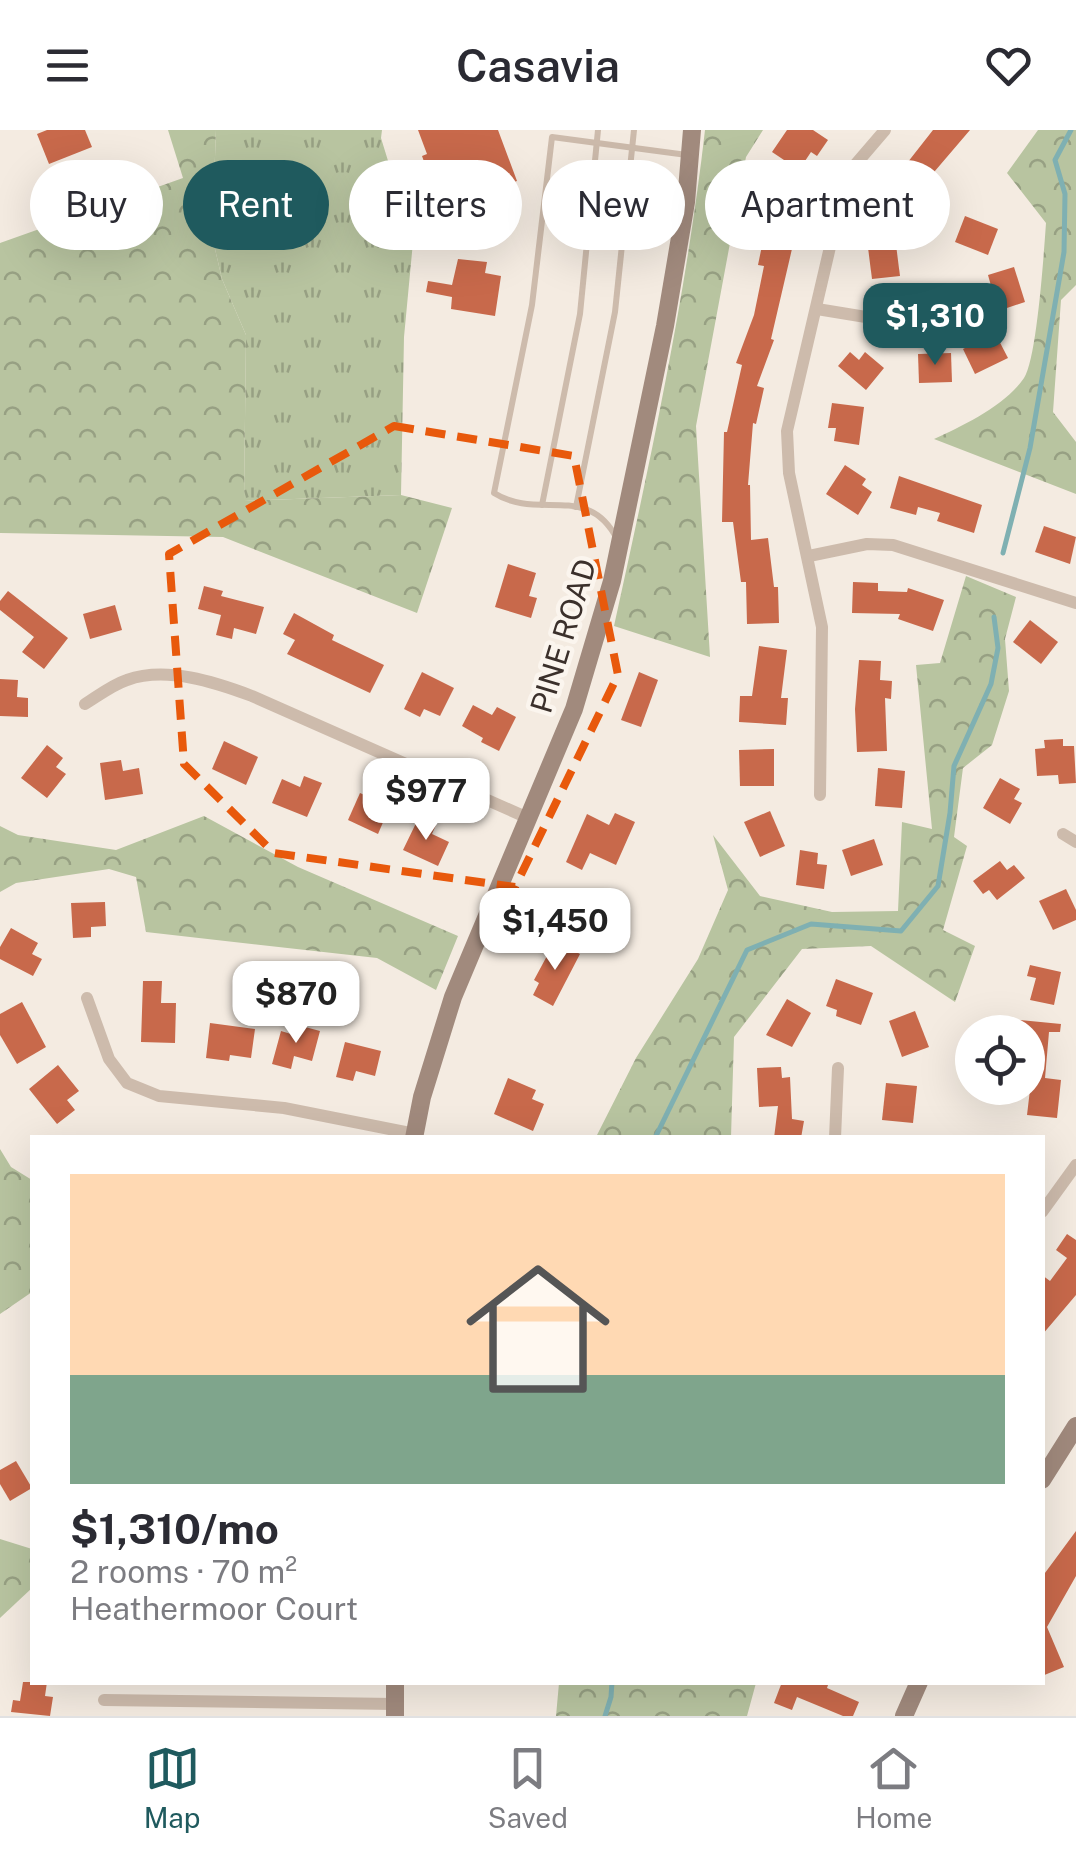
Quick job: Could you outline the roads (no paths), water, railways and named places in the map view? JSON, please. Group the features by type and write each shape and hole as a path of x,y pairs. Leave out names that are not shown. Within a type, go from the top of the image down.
{"street":[{"name":"PINE ROAD","path":"414,1135 453,997 574,709 620,544 666,326 686,202 692,130"},
{"path":"820,796 822,627 789,473 787,431 840,200 855,165 885,130"},
{"path":"817,309 878,319 944,304"},
{"path":"809,556 867,544 893,545 1076,603"},
{"path":"85,704 126,680 157,675 215,682 528,818"},
{"path":"1063,834 1076,842"},
{"path":"87,998 109,1059 127,1083 159,1096 284,1108 409,1135"},
{"path":"835,1135 838,1068"},
{"path":"1045,1208 1076,1165"},
{"path":"1045,1475 1076,1426"},
{"path":"904,1716 918,1685"},
{"path":"104,1700 395,1710"}],"lane":[{"path":"542,505 580,314 598,130"},
{"path":"576,506 615,312 634,130"},
{"path":"620,544 596,512 576,506 510,503 494,493 532,305 552,134 633,150 690,156"}],"waterway":[{"path":"1003,553 1030,448 1064,252 1065,194 1055,160 1071,130"},
{"path":"656,1135 747,950 811,924 901,931 938,886 954,766 991,684 998,648 994,617"},
{"path":"605,1716 612,1685"}]}
